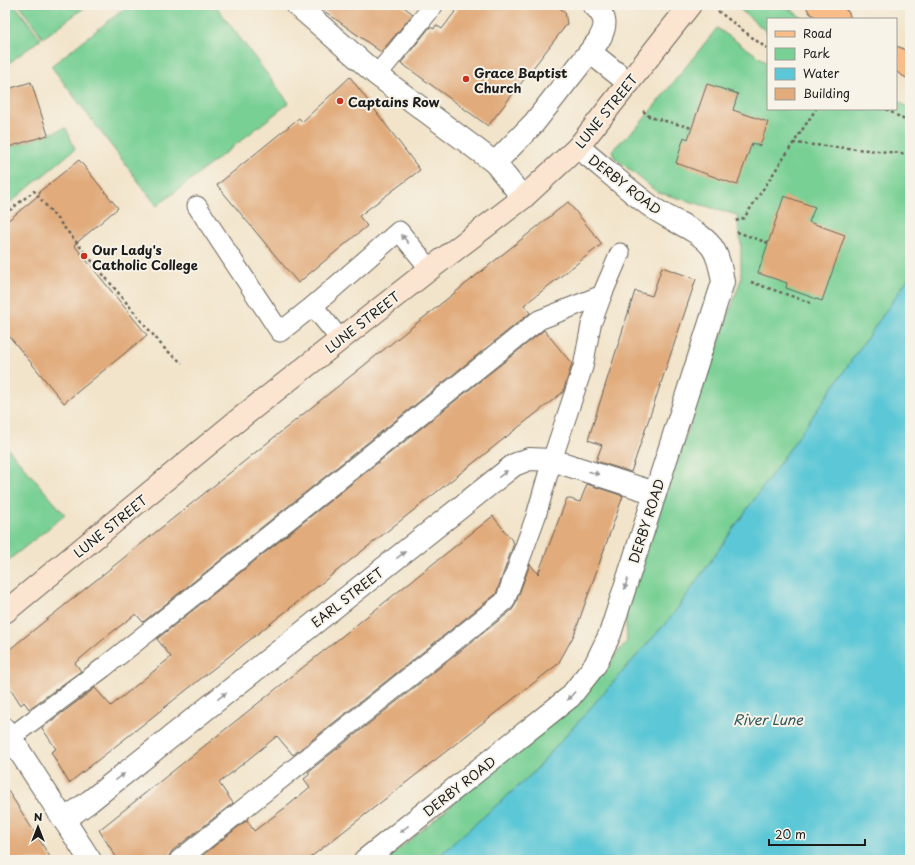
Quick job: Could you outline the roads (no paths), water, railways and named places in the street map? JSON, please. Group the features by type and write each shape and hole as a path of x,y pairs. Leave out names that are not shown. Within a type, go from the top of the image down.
{"main road":[{"path":"818,5 838,18"},
{"path":"897,59 910,67"}],"street":[{"path":"297,5 377,75 495,163 523,198"},
{"path":"495,163 534,123 595,46 604,30 604,19 594,5"},
{"name":"LUNE STREET","path":"5,612 233,424 340,339 523,198 578,147 690,5"},
{"path":"595,46 624,89"},
{"name":"DERBY ROAD","path":"364,860 570,697 595,665 610,634 654,493 723,282 720,265 713,248 698,234 650,206 578,147"},
{"name":"EARL STREET","path":"64,820 514,465 529,459 552,460 654,493"},
{"path":"7,737 90,860"}],"lane":[{"path":"377,75 433,6 432,5"},
{"path":"196,206 280,332 313,306 399,231 430,269"},
{"path":"179,860 505,601 536,516 552,460 583,367 591,325 620,253"},
{"path":"7,737 103,668 539,320 602,295"},
{"path":"313,306 340,339"}],"water":[{"name":"River Lune","path":"910,276 910,860 434,860 530,776 672,616"}],"place":[{"name":"Grace Baptist Church","path":"466,79"},
{"name":"Captains Row","path":"340,101"},
{"name":"Our Lady's Catholic College","path":"84,256"}]}
